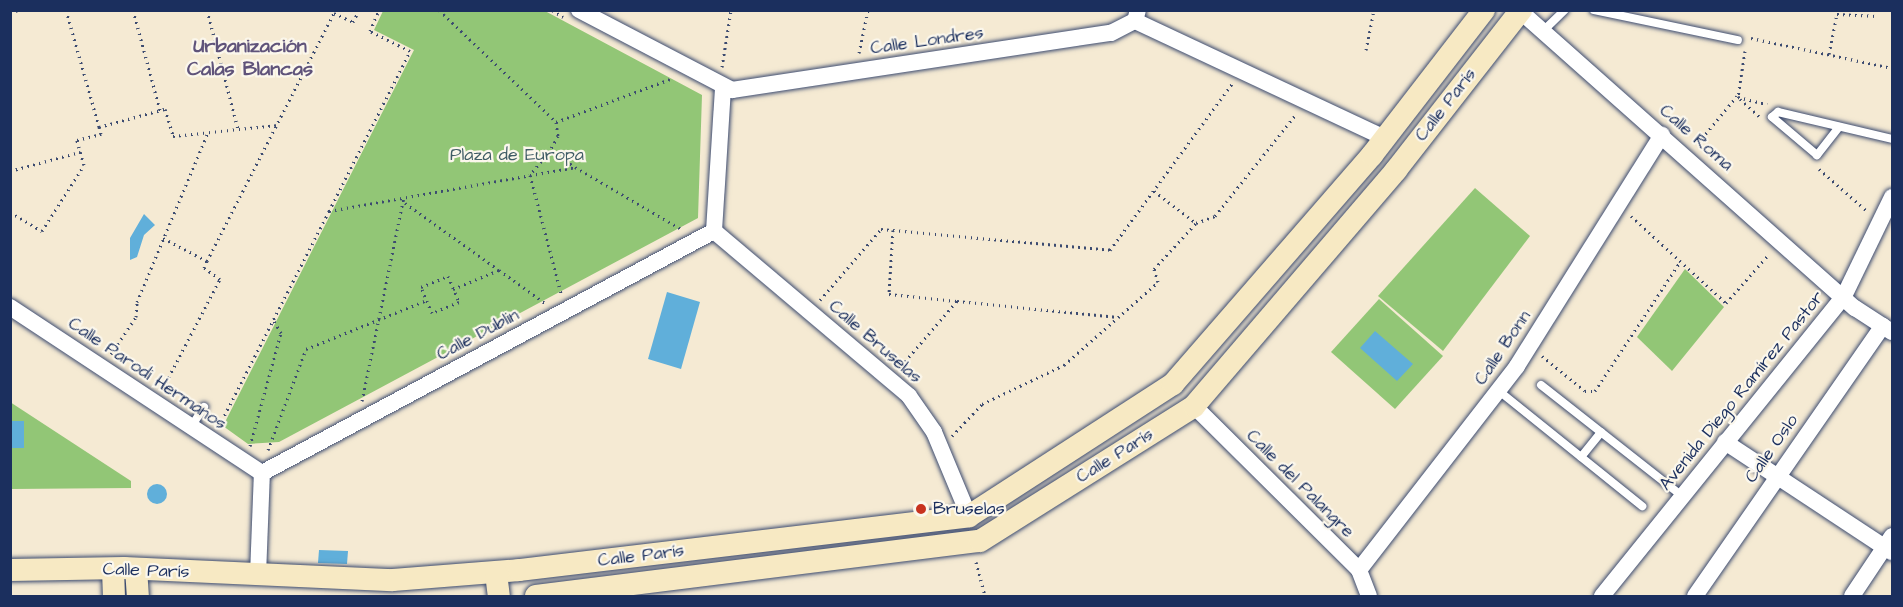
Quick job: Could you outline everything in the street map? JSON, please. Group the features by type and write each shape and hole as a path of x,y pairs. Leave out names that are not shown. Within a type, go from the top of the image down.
{"main road":[{"name":"Calle París","path":"10,570 136,569 393,580 496,573 969,516 1173,384 1484,10"},
{"name":"Calle París","path":"536,597 657,590 975,551 1194,406 1408,154 1520,11"},
{"path":"1378,138 1408,154"},
{"path":"1173,384 1194,406"},
{"path":"969,516 975,551"},
{"path":"113,569 114,597"},
{"path":"136,569 138,597"},
{"path":"519,570 522,597"},
{"path":"496,573 500,597"}],"street":[{"name":"Calle Roma","path":"1520,11 1782,239 1844,297 1888,329"},
{"path":"576,16 723,88 714,231"},
{"name":"Calle Londres","path":"723,88 1111,33 1136,16 1378,138"},
{"name":"Calle Bonn","path":"1359,570 1499,391 1662,135"},
{"name":"Avenida Diego Ramírez Pastor","path":"1602,597 1844,297 1893,197"},
{"name":"Calle Dublin","path":"262,473 714,231"},
{"name":"Calle Bruselas","path":"714,231 909,396 934,432 969,516"},
{"name":"Calle Parodi Hermanos","path":"10,307 262,473"},
{"name":"Calle Oslo","path":"1695,597 1777,476 1888,329"},
{"name":"Calle del Palangre","path":"1194,406 1359,570 1369,597"},
{"path":"1725,442 1890,545 1852,597"},
{"path":"258,575 262,473"}],"lane":[{"path":"1543,31 1565,10"},
{"path":"1594,10 1738,40"},
{"path":"1839,127 1817,155 1772,117 1778,112 1893,140"},
{"path":"1541,385 1682,496"},
{"path":"1499,391 1642,506"},
{"path":"191,427 204,407"},
{"path":"1581,457 1601,432"}],"path":[{"path":"10,13 18,10"},
{"path":"10,212 42,231 84,165 77,140 101,134 66,10"},
{"path":"133,10 160,110"},
{"path":"207,10 238,129"},
{"path":"162,389 220,279 204,268 207,261 334,13 353,22 358,10"},
{"path":"218,428 410,51 370,31 380,10"},
{"path":"439,10 556,122 558,136 549,152 530,175"},
{"path":"552,10 576,16"},
{"path":"855,71 868,10"},
{"path":"1366,50 1374,10"},
{"path":"723,88 733,11"},
{"path":"1829,54 1837,14 1876,16"},
{"path":"1738,40 1748,37 1893,68"},
{"path":"664,72 683,82"},
{"path":"556,122 675,77"},
{"path":"819,302 880,229 1110,250 1235,80"},
{"path":"1698,143 1737,96"},
{"path":"99,127 165,109 173,136 278,125"},
{"path":"949,439 982,404 1064,365 1158,282 1154,269 1196,223 1215,216 1298,111"},
{"path":"111,355 136,317 163,238 208,132"},
{"path":"10,171 80,152"},
{"path":"549,152 685,231"},
{"path":"329,211 575,167"},
{"path":"530,175 562,297"},
{"path":"1154,191 1196,223"},
{"path":"371,400 361,405 405,203 404,197"},
{"path":"405,203 548,305"},
{"path":"1618,204 1726,303 1782,239"},
{"path":"675,237 693,226"},
{"path":"893,230 889,294 1118,317"},
{"path":"163,238 207,261"},
{"path":"1542,357 1585,391 1595,390 1680,262"},
{"path":"453,289 499,270"},
{"path":"448,276 453,289 459,302 432,313 421,287 448,276"},
{"path":"537,310 573,292"},
{"path":"268,450 306,349 426,300"},
{"path":"898,369 957,301"},
{"path":"249,448 282,333 273,319"},
{"path":"213,424 226,433"},
{"path":"242,443 249,448 278,449"},
{"path":"975,551 984,597"}],"green space":[{"name":"Plaza de Europa","path":"383,11 545,11 702,95 698,218 279,442 248,444 223,426 414,50 374,30"},
{"path":"1475,188 1530,236 1443,351 1378,296"},
{"path":"1685,269 1724,307 1672,371 1637,337"},
{"path":"1379,299 1443,356 1395,409 1331,352"},
{"path":"10,402 131,481 131,488 11,489"}],"water":[{"path":"144,214 155,225 144,235 137,257 130,260 130,238"},
{"path":"667,292 700,302 681,369 648,359"},
{"path":"1375,331 1413,364 1397,381 1360,348"},
{"path":"11,421 24,421 24,448 11,448"},
{"path":"157,484 164,487 167,494 164,501 157,504 150,501 147,494 150,487"},
{"path":"319,550 348,551 347,564 318,563"}],"place":[{"name":"Bruselas","path":"921,509"}],"district":[{"name":"Urbanización Calas Blancas","path":"250,58"}]}
